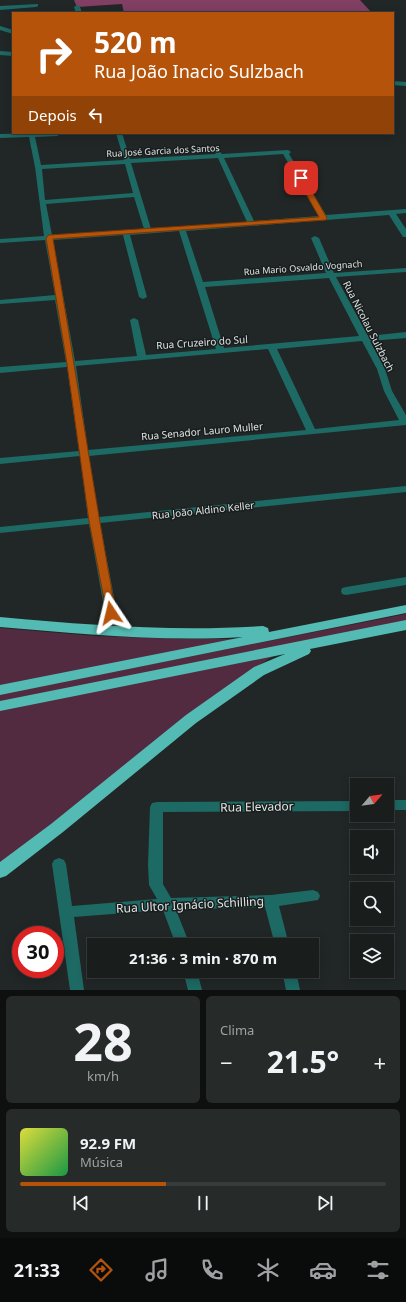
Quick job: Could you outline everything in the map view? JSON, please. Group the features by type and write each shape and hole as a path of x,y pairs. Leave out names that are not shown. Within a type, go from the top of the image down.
{"highway":[{"path":"0,690 406,609"},
{"path":"0,622 71,629 177,634 230,634 316,627"},
{"path":"0,706 406,626"},
{"path":"0,871 57,828 197,714 259,671 326,642"}],"street":[{"path":"0,8 36,5"},
{"path":"77,7 79,12"},
{"path":"0,28 10,31 12,25"},
{"path":"0,54 12,54"},
{"path":"394,83 406,84"},
{"path":"31,134 38,167 42,202 71,364 94,521 111,613"},
{"path":"0,136 57,134"},
{"path":"119,134 148,231"},
{"name":"Rua José Garcia dos Santos","path":"38,167 128,162 218,153 287,152 324,218"},
{"path":"218,153 252,224"},
{"path":"42,202 137,195"},
{"path":"0,241 252,224 406,211"},
{"path":"392,212 406,235"},
{"path":"182,229 221,351"},
{"path":"126,233 143,297"},
{"name":"Rua Nicolau Sulzbach","path":"316,238 331,275 381,369 388,391 406,422"},
{"name":"Rua Mario Osvaldo Vognach","path":"201,285 406,270"},
{"path":"0,302 59,297"},
{"path":"134,320 142,358"},
{"name":"Rua Cruzeiro do Sul","path":"0,370 272,348 406,335"},
{"path":"272,348 312,432"},
{"name":"Rua Senador Lauro Muller","path":"0,461 406,422"},
{"name":"Rua João Aldino Keller","path":"0,530 406,489"},
{"path":"346,591 406,581"},
{"path":"394,805 406,805"},
{"name":"Rua Elevador","path":"168,904 156,885 155,864 157,808 350,806"},
{"path":"59,864 77,990"},
{"name":"Rua Ultor Ignácio Schilling","path":"66,912 168,904 270,901 313,896"},
{"path":"270,901 280,938"},
{"path":"168,904 181,938"},
{"path":"192,978 195,990"},
{"path":"290,978 293,990"}],"shaded area":[{"path":"74,0 360,0 371,12 124,12 122,4 77,7"},
{"path":"406,614 406,623 0,702 0,694"},
{"path":"0,628 95,636 240,639 0,687"},
{"path":"273,656 249,672 0,868 0,710"}],"route":[{"path":"111,613 94,521 71,364 49,238 324,218 301,178"}]}
